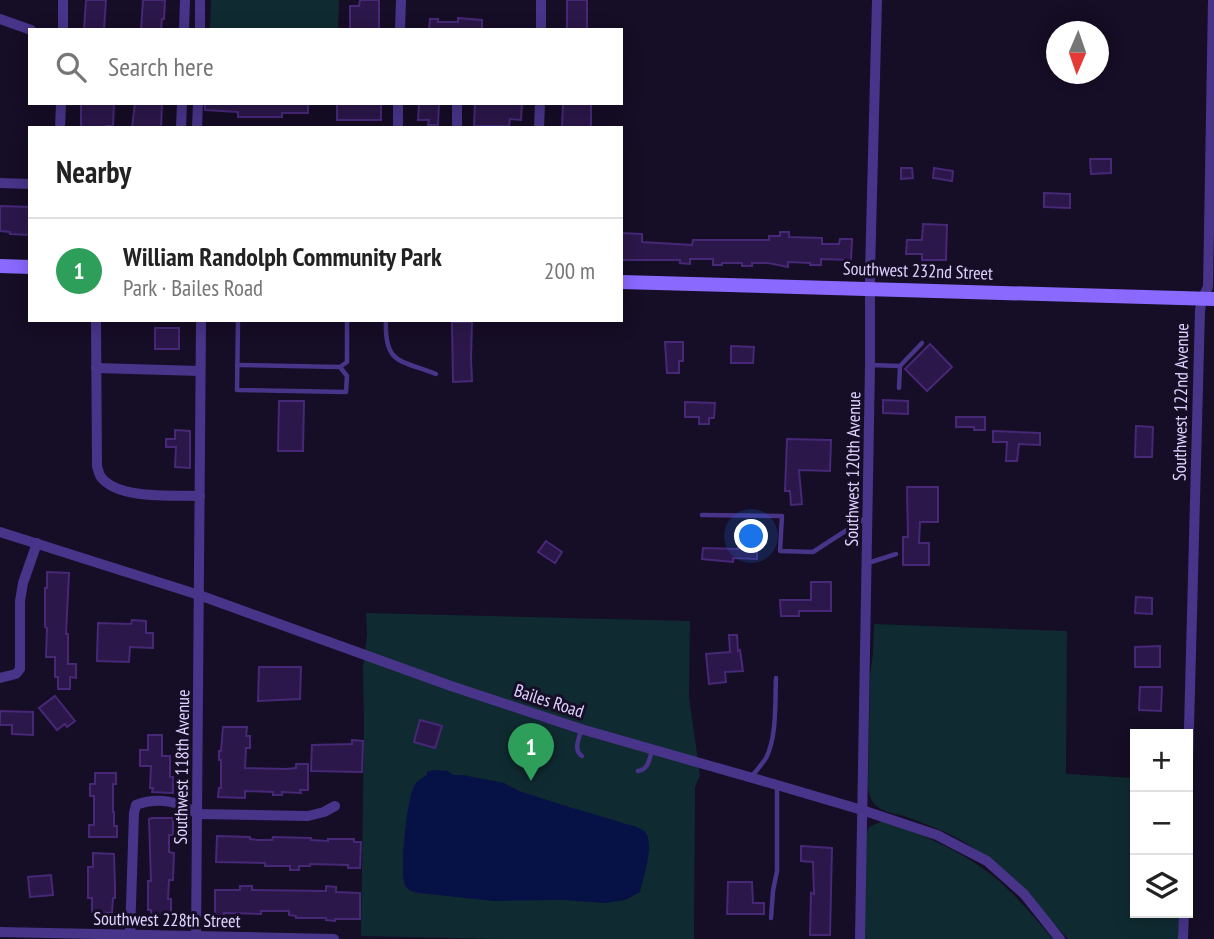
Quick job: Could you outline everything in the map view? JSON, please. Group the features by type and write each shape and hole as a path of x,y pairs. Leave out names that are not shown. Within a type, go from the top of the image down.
{"street":[{"path":"63,28 64,0"},
{"path":"184,28 185,0"},
{"path":"200,0 200,28"},
{"path":"400,28 401,0"},
{"path":"541,0 541,28"},
{"name":"Southwest 120th Avenue","path":"860,939 877,0"},
{"name":"Southwest 122nd Avenue","path":"1189,729 1200,310 1208,299 1213,0"},
{"path":"0,19 28,29"},
{"path":"60,126 61,105"},
{"path":"181,126 182,105"},
{"path":"197,126 198,105"},
{"path":"398,105 398,126"},
{"path":"457,105 457,126"},
{"path":"540,105 540,126"},
{"path":"0,183 28,184"},
{"path":"0,266 28,267"},
{"name":"Southwest 232nd Street","path":"623,282 1208,299"},
{"path":"96,322 97,466 101,477 128,493 200,496"},
{"name":"Southwest 118th Avenue","path":"196,938 201,322"},
{"path":"96,368 200,371"},
{"name":"Bailes Road","path":"0,532 200,595 451,686 581,729 862,810 937,835 986,861 1024,894 1060,939"},
{"path":"0,678 16,674 20,668 20,601 23,583 37,543"},
{"path":"130,935 136,805 172,802 197,814 308,816 324,813 335,806"},
{"path":"1183,939 1184,918"},
{"name":"Southwest 228th Street","path":"0,932 334,939"}],"lane":[{"path":"238,322 237,390 346,393 347,376 340,367"},
{"path":"237,365 340,367 347,362 347,322"},
{"path":"386,322 388,350 394,357 436,374"},
{"path":"899,388 900,366 922,343"},
{"path":"870,365 900,366"},
{"path":"702,515 782,516 780,551 813,552 868,516"},
{"path":"867,563 896,554"},
{"path":"751,778 770,749 776,678"},
{"path":"581,729 577,748 582,756"},
{"path":"638,771 646,767 653,749"},
{"path":"771,918 777,871 777,785"}],"green space":[{"path":"211,0 339,0 338,28 210,28"},
{"path":"366,613 690,621 689,697 700,775 695,787 694,939 361,936 363,667 367,635"},
{"path":"874,624 1067,631 1066,774 1130,778 1130,918 1180,918 1178,939 1068,939 1013,880 982,854 947,833 875,805 868,787 870,676"},
{"path":"887,822 927,838 977,864 1015,896 1053,939 864,939 866,834 869,827"}],"shaded area":[{"path":"433,770 504,783 519,791 641,829 647,836 649,851 640,892 625,900 605,903 562,900 494,901 409,890 403,877 403,865 411,793 415,784 427,775 427,772"}],"building":[{"path":"86,0 106,0 104,28 84,28"},
{"path":"143,0 165,0 161,28 141,28"},
{"path":"360,0 379,0 379,28 350,28 350,6 359,6"},
{"path":"567,0 587,0 587,28 567,28"},
{"path":"458,18 482,20 482,28 429,28 430,19 438,19 438,22 458,22"},
{"path":"81,105 114,105 113,126 81,126"},
{"path":"135,105 162,105 161,126 132,126"},
{"path":"205,105 308,105 308,113 282,113 282,117 238,117 238,112 205,110"},
{"path":"337,105 381,105 381,120 337,120"},
{"path":"419,105 439,105 438,125 428,125 429,120 418,120"},
{"path":"475,105 522,105 521,120 510,119 509,126 474,126"},
{"path":"563,105 591,105 591,126 562,126"},
{"path":"1090,159 1111,159 1111,173 1091,174"},
{"path":"901,168 912,168 913,178 901,179"},
{"path":"934,168 953,171 952,181 933,178"},
{"path":"1044,193 1070,194 1070,208 1044,207"},
{"path":"0,206 28,207 28,235 0,231"},
{"path":"923,224 947,225 946,260 922,260 922,254 906,254 907,240 922,240"},
{"path":"780,232 789,232 789,237 822,238 822,244 839,244 840,239 852,239 851,260 821,259 821,265 788,262 788,267 768,263 752,263 752,266 742,266 742,263 713,265 713,259 690,259 690,264 680,263 680,260 623,260 623,233 642,234 642,242 692,245 693,240 769,240 769,236 780,236"},
{"path":"452,322 472,322 472,381 453,382"},
{"path":"155,328 179,328 179,349 155,349"},
{"path":"665,342 683,342 683,361 679,361 679,373 667,373"},
{"path":"930,344 952,367 927,391 905,369"},
{"path":"731,346 754,347 753,363 731,363"},
{"path":"883,400 908,401 908,414 883,413"},
{"path":"279,401 304,401 303,451 278,451"},
{"path":"685,402 715,403 714,418 709,418 709,424 699,424 699,417 685,417"},
{"path":"956,417 985,417 985,430 956,427"},
{"path":"1136,426 1153,427 1152,457 1135,457"},
{"path":"175,430 190,431 190,468 175,467 176,447 166,447 166,439 175,439"},
{"path":"993,431 1040,433 1040,445 1019,444 1017,461 1006,461 1007,442 993,442"},
{"path":"787,439 831,440 830,471 799,470 802,504 791,505 790,491 785,491"},
{"path":"907,487 938,487 938,522 920,522 919,543 929,543 929,565 903,565 903,537 908,537"},
{"path":"739,536 757,536 757,559 733,558 733,562 702,559 703,548 738,549"},
{"path":"546,541 562,552 555,563 538,552"},
{"path":"47,572 69,573 66,634 68,664 76,664 76,678 70,677 70,689 58,689 55,657 46,657"},
{"path":"811,582 831,582 831,611 799,611 799,616 781,616 780,600 811,600"},
{"path":"1136,597 1152,598 1152,614 1135,613"},
{"path":"132,620 146,621 146,633 153,633 153,648 130,647 129,662 97,661 98,623 131,624"},
{"path":"729,635 737,635 743,671 725,672 726,682 709,684 706,654 730,652"},
{"path":"1160,646 1160,667 1135,667 1135,647"},
{"path":"259,667 301,667 300,699 258,701"},
{"path":"1140,687 1162,687 1161,711 1139,710"},
{"path":"55,696 75,721 57,730 39,708"},
{"path":"0,711 33,712 33,735 12,734 12,725 0,725"},
{"path":"420,720 442,726 435,748 414,742"},
{"path":"223,727 247,727 246,736 250,736 250,748 246,748 245,768 287,769 296,768 296,764 308,764 308,790 300,790 301,793 282,792 282,795 245,791 245,798 218,797 221,788 219,751"},
{"path":"148,735 162,735 162,756 170,756 173,793 152,792 151,766 140,766 140,750 148,750"},
{"path":"352,740 363,741 362,772 311,771 312,745 352,744"},
{"path":"95,773 116,773 116,784 113,784 113,812 117,837 89,837 89,825 94,825 94,796 90,796 90,784 95,784"},
{"path":"173,818 173,835 169,835 169,852 174,853 173,880 169,880 168,899 171,899 171,915 151,915 151,910 148,910 148,881 151,881 149,819"},
{"path":"217,836 250,837 259,840 272,840 273,837 328,841 354,839 354,842 361,842 360,868 310,864 299,866 299,870 290,870 290,866 265,866 265,863 216,862"},
{"path":"801,846 832,848 830,935 810,935 811,893 814,894 813,862 801,861"},
{"path":"93,853 114,854 115,898 112,913 92,912 92,898 88,898 88,867 93,867"},
{"path":"51,875 53,895 30,897 28,877"},
{"path":"728,882 752,882 753,903 764,903 764,914 727,914"},
{"path":"240,886 252,886 252,890 326,891 326,886 336,887 336,892 360,893 360,919 335,921 326,918 296,918 289,915 289,911 261,911 261,914 224,913 224,916 215,916 215,890 240,890"}],"place":[{"name":"William Randolph Community Park","path":"531,781"}]}
